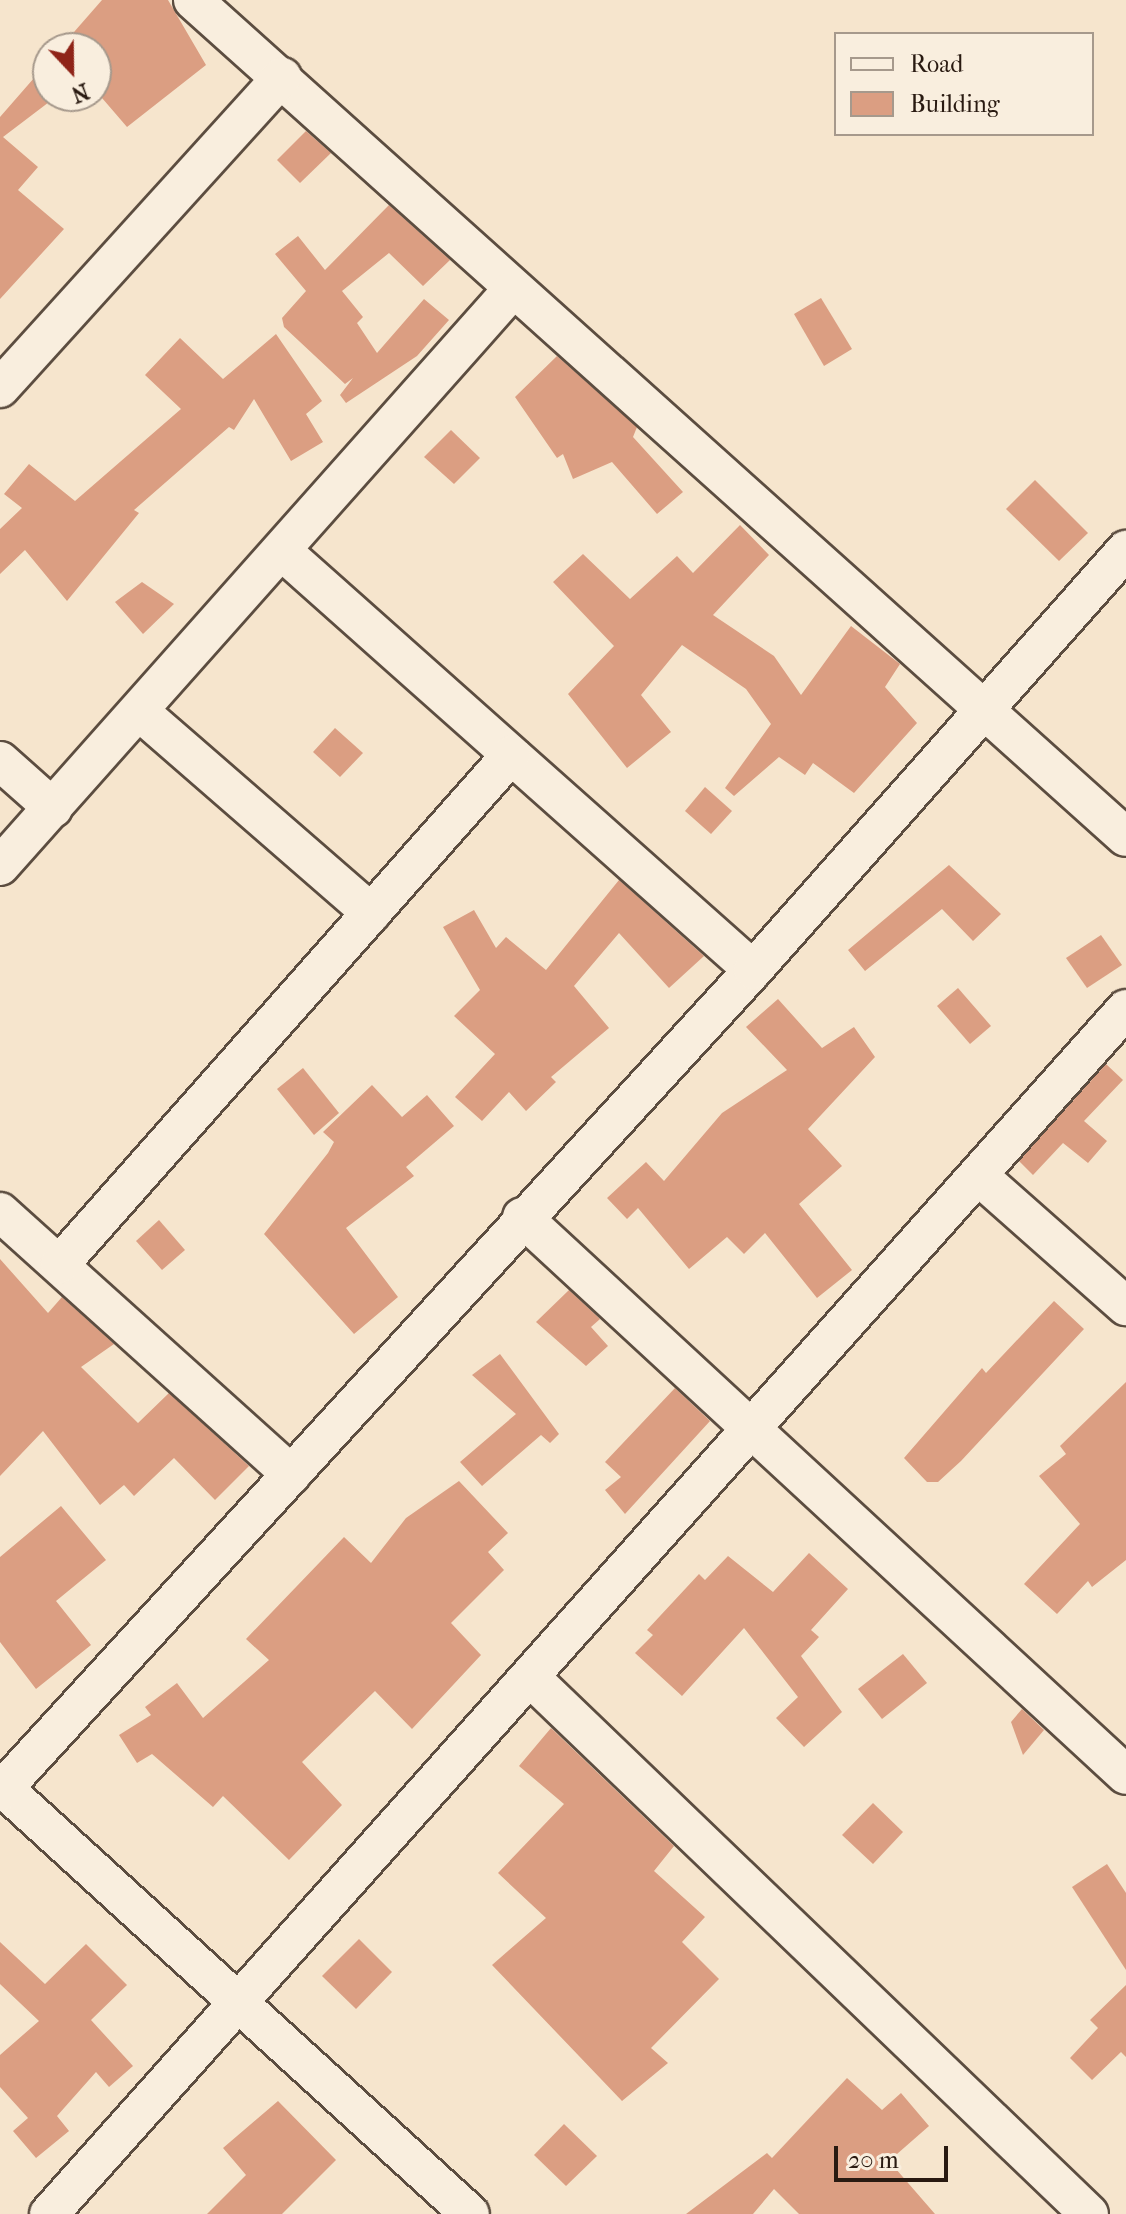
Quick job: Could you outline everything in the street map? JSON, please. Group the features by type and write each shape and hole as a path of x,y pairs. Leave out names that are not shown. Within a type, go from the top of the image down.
{"street":[{"path":"193,0 282,77 511,291 1126,837"},
{"path":"0,388 282,77"},
{"path":"0,866 511,291"},
{"path":"470,2214 1,1788 291,1474 522,1217 753,970 985,713 1126,550"},
{"path":"282,551 753,970"},
{"path":"139,711 371,913"},
{"path":"60,1264 511,755"},
{"path":"0,761 53,808"},
{"path":"49,2214 236,2002 980,1177 1126,1009"},
{"path":"980,1177 1126,1306"},
{"path":"0,1212 291,1474"},
{"path":"522,1217 754,1426 1126,1775"},
{"path":"530,1677 1089,2214"}],"building":[{"path":"102,0 168,0 206,65 127,127 112,110 112,32 74,32"},
{"path":"32,80 32,112 36,112 3,137 38,167 18,190 64,229 0,299 0,117"},
{"path":"306,131 331,153 300,183 277,160"},
{"path":"389,205 450,260 423,286 389,253 342,291 363,317 357,323 377,353 424,299 449,320 417,356 346,403 340,395 353,378 345,384 284,327 282,318 306,291 275,254 298,236 325,270"},
{"path":"821,298 852,349 824,366 794,314"},
{"path":"276,334 322,401 306,414 323,442 291,461 254,399 234,430 229,427 134,510 139,513 67,601 25,550 0,574 0,529 22,508 4,494 29,464 75,501 181,409 145,375 180,338 223,379"},
{"path":"557,356 637,427 633,437 683,492 657,514 612,462 573,479 563,454 557,458 515,397"},
{"path":"451,430 480,458 454,484 424,457"},
{"path":"1035,480 1088,533 1059,561 1006,509"},
{"path":"740,525 769,555 713,615 774,656 801,695 851,626 900,664 885,687 917,723 854,793 813,763 805,775 779,757 734,796 725,788 771,724 746,689 682,645 641,695 671,732 627,768 568,694 614,646 553,582 583,554 630,599 677,556 693,573"},
{"path":"142,582 174,604 143,634 115,602"},
{"path":"335,728 363,753 340,777 313,752"},
{"path":"705,787 732,811 711,834 685,811"},
{"path":"949,865 1001,914 973,941 942,909 865,971 848,950"},
{"path":"619,880 704,956 669,988 619,933 574,986 609,1028 551,1077 556,1082 526,1111 509,1092 482,1121 455,1097 495,1054 454,1016 480,990 443,927 474,910 496,948 506,937 546,970"},
{"path":"1101,935 1122,965 1087,988 1066,958"},
{"path":"958,988 991,1026 970,1044 937,1006"},
{"path":"778,999 822,1048 854,1027 875,1057 808,1129 842,1166 799,1204 852,1270 817,1298 765,1233 744,1254 727,1237 689,1269 638,1208 627,1219 607,1198 646,1162 664,1181 722,1113 787,1070 746,1027"},
{"path":"1106,1064 1123,1080 1084,1121 1107,1141 1088,1163 1063,1143 1033,1175 1019,1161"},
{"path":"303,1068 339,1113 314,1135 277,1089"},
{"path":"372,1085 402,1117 427,1095 454,1126 406,1167 414,1176 346,1228 398,1297 354,1334 264,1234 328,1153 334,1142 323,1132"},
{"path":"159,1220 185,1250 162,1270 136,1241"},
{"path":"0,1259 48,1313 62,1297 114,1344 81,1367 138,1423 169,1393 249,1466 215,1500 174,1458 134,1496 124,1485 100,1505 43,1431 0,1476"},
{"path":"569,1290 600,1319 591,1327 608,1346 586,1366 536,1322"},
{"path":"1054,1301 1084,1329 961,1461 938,1482 927,1482 904,1458 982,1368 986,1373"},
{"path":"500,1354 559,1434 550,1443 541,1435 482,1486 460,1462 516,1414 472,1375"},
{"path":"1126,1382 1126,1560 1092,1587 1088,1581 1057,1614 1024,1584 1080,1524 1039,1476 1066,1454 1060,1446"},
{"path":"675,1388 710,1421 625,1514 605,1490 621,1477 605,1462"},
{"path":"459,1481 508,1533 488,1552 504,1570 451,1623 481,1655 412,1729 375,1691 302,1762 342,1805 289,1860 223,1796 213,1807 152,1754 137,1763 119,1735 151,1715 145,1707 177,1683 203,1718 269,1660 246,1639 344,1537 371,1563 406,1518"},
{"path":"61,1506 106,1560 56,1601 91,1645 36,1689 0,1642 0,1557"},
{"path":"809,1553 848,1589 811,1630 819,1637 801,1656 842,1712 804,1747 776,1718 798,1697 744,1628 682,1696 635,1653 653,1635 647,1630 699,1574 705,1580 728,1556 773,1592"},
{"path":"903,1654 927,1683 882,1719 858,1689"},
{"path":"1022,1709 1044,1730 1023,1755 1011,1722"},
{"path":"551,1728 674,1846 654,1871 705,1917 682,1942 719,1979 651,2048 668,2063 622,2101 492,1965 546,1918 498,1873 564,1804 519,1766"},
{"path":"873,1803 903,1832 873,1864 842,1835"},
{"path":"1107,1864 1126,1893 1126,1970 1072,1887"},
{"path":"359,1939 392,1972 356,2009 322,1976"},
{"path":"0,1942 45,1984 86,1944 127,1985 91,2020 133,2066 109,2087 96,2072 57,2116 69,2131 36,2158 13,2131 28,2118 0,2087 0,2055 39,2021 0,1984"},
{"path":"1126,1985 1126,2057 1121,2052 1092,2080 1070,2058 1098,2028 1090,2020"},
{"path":"847,2078 882,2110 901,2093 929,2126 889,2161 935,2214 799,2214 774,2189 753,2214 686,2214 767,2153 772,2158"},
{"path":"278,2101 336,2160 282,2214 207,2214 246,2175 223,2148"},
{"path":"564,2124 597,2156 566,2186 534,2155"}]}
